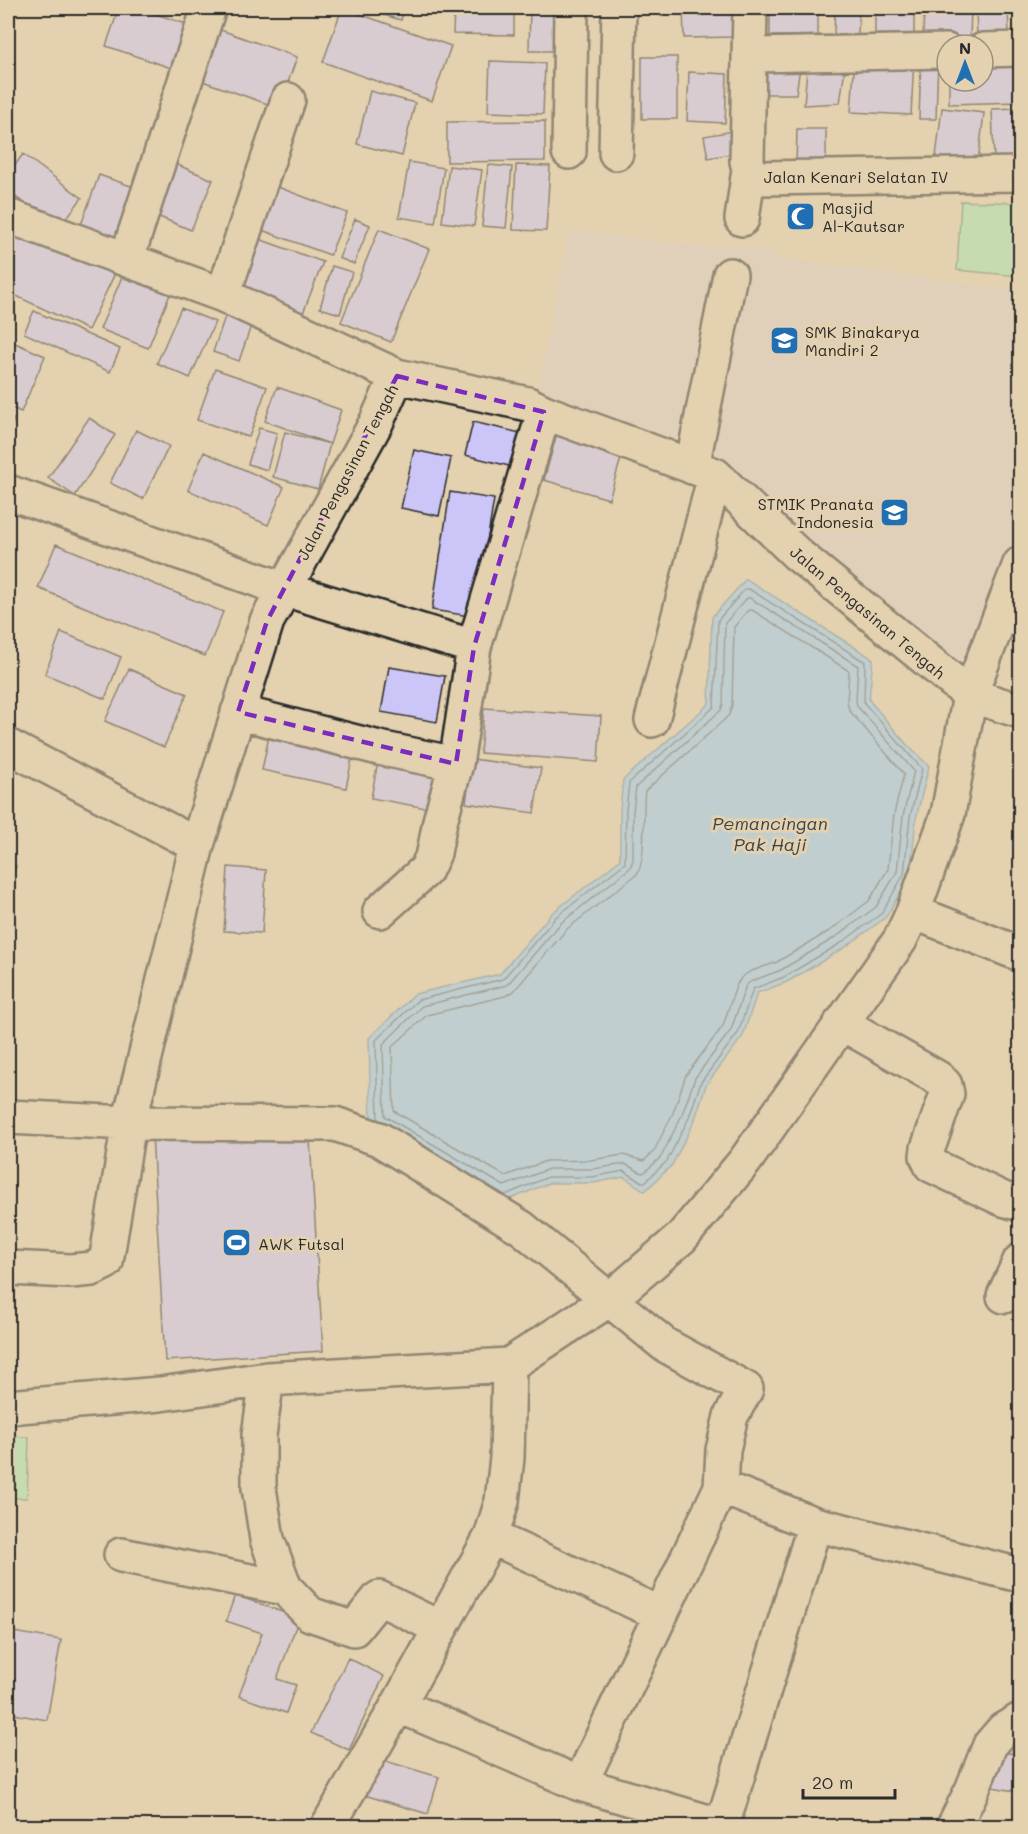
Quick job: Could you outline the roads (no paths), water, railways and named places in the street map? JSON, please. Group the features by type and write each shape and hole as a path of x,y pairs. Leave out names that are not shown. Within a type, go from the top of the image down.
{"street":[{"path":"127,258 209,8"},
{"path":"569,152 571,8"},
{"path":"616,153 619,8"},
{"name":"Jalan Kenari Selatan IV","path":"750,8 747,161 752,174 761,178 1020,174"},
{"path":"995,50 1020,49"},
{"path":"749,55 935,51"},
{"path":"223,294 288,100"},
{"path":"742,219 749,169"},
{"path":"8,216 223,294 398,376"},
{"path":"652,720 703,471 730,275"},
{"name":"Jalan Pengasinan Tengah","path":"8,1268 71,1271 92,1269 106,1262 129,1124 197,845 267,621 376,423 398,376 528,404 703,471 797,554 970,696 1020,711"},
{"path":"380,911 426,870 434,853 440,821 456,764 474,647 544,412"},
{"path":"8,492 284,589 474,647"},
{"path":"8,1407 160,1394 267,1379 509,1365 610,1299 681,1238 745,1161 900,940 913,912 948,814 970,696 1020,564"},
{"path":"238,712 368,745 456,764"},
{"path":"8,746 197,845"},
{"path":"913,912 1020,954"},
{"path":"842,1023 938,1078 945,1085 947,1094 927,1148 927,1156 931,1165 1003,1199 1020,1204"},
{"path":"8,1117 129,1124 335,1124 363,1132 379,1139 522,1228 665,1345 746,1389 731,1416 723,1450 721,1487 580,1784"},
{"path":"1004,1296 1020,1261"},
{"path":"328,1827 491,1537 502,1501 507,1458 509,1365"},
{"path":"267,1379 260,1435 260,1488 267,1539 285,1587 310,1614 354,1629 379,1598 440,1628"},
{"path":"721,1487 816,1524 1020,1575"},
{"path":"398,1705 580,1784 722,1826 816,1524"},
{"path":"491,1537 661,1614"},
{"path":"121,1555 285,1587"},
{"path":"954,1827 990,1745 1003,1731 1020,1720"}],"water":[{"name":"Pemancingan Pak Haji","path":"746,579 873,659 869,700 908,746 929,766 916,818 910,876 886,917 844,948 787,982 757,993 743,1036 706,1085 694,1122 672,1165 645,1191 624,1177 593,1183 549,1183 504,1202 371,1123 369,1038 415,994 500,974 552,913 620,860 620,810 623,780 709,704 712,617"}],"place":[{"name":"Masjid Al-Kautsar","path":"801,216"},
{"name":"SMK Binakarya Mandiri 2","path":"784,340"},
{"name":"STMIK Pranata Indonesia","path":"895,512"},
{"name":"AWK Futsal","path":"237,1243"}]}
